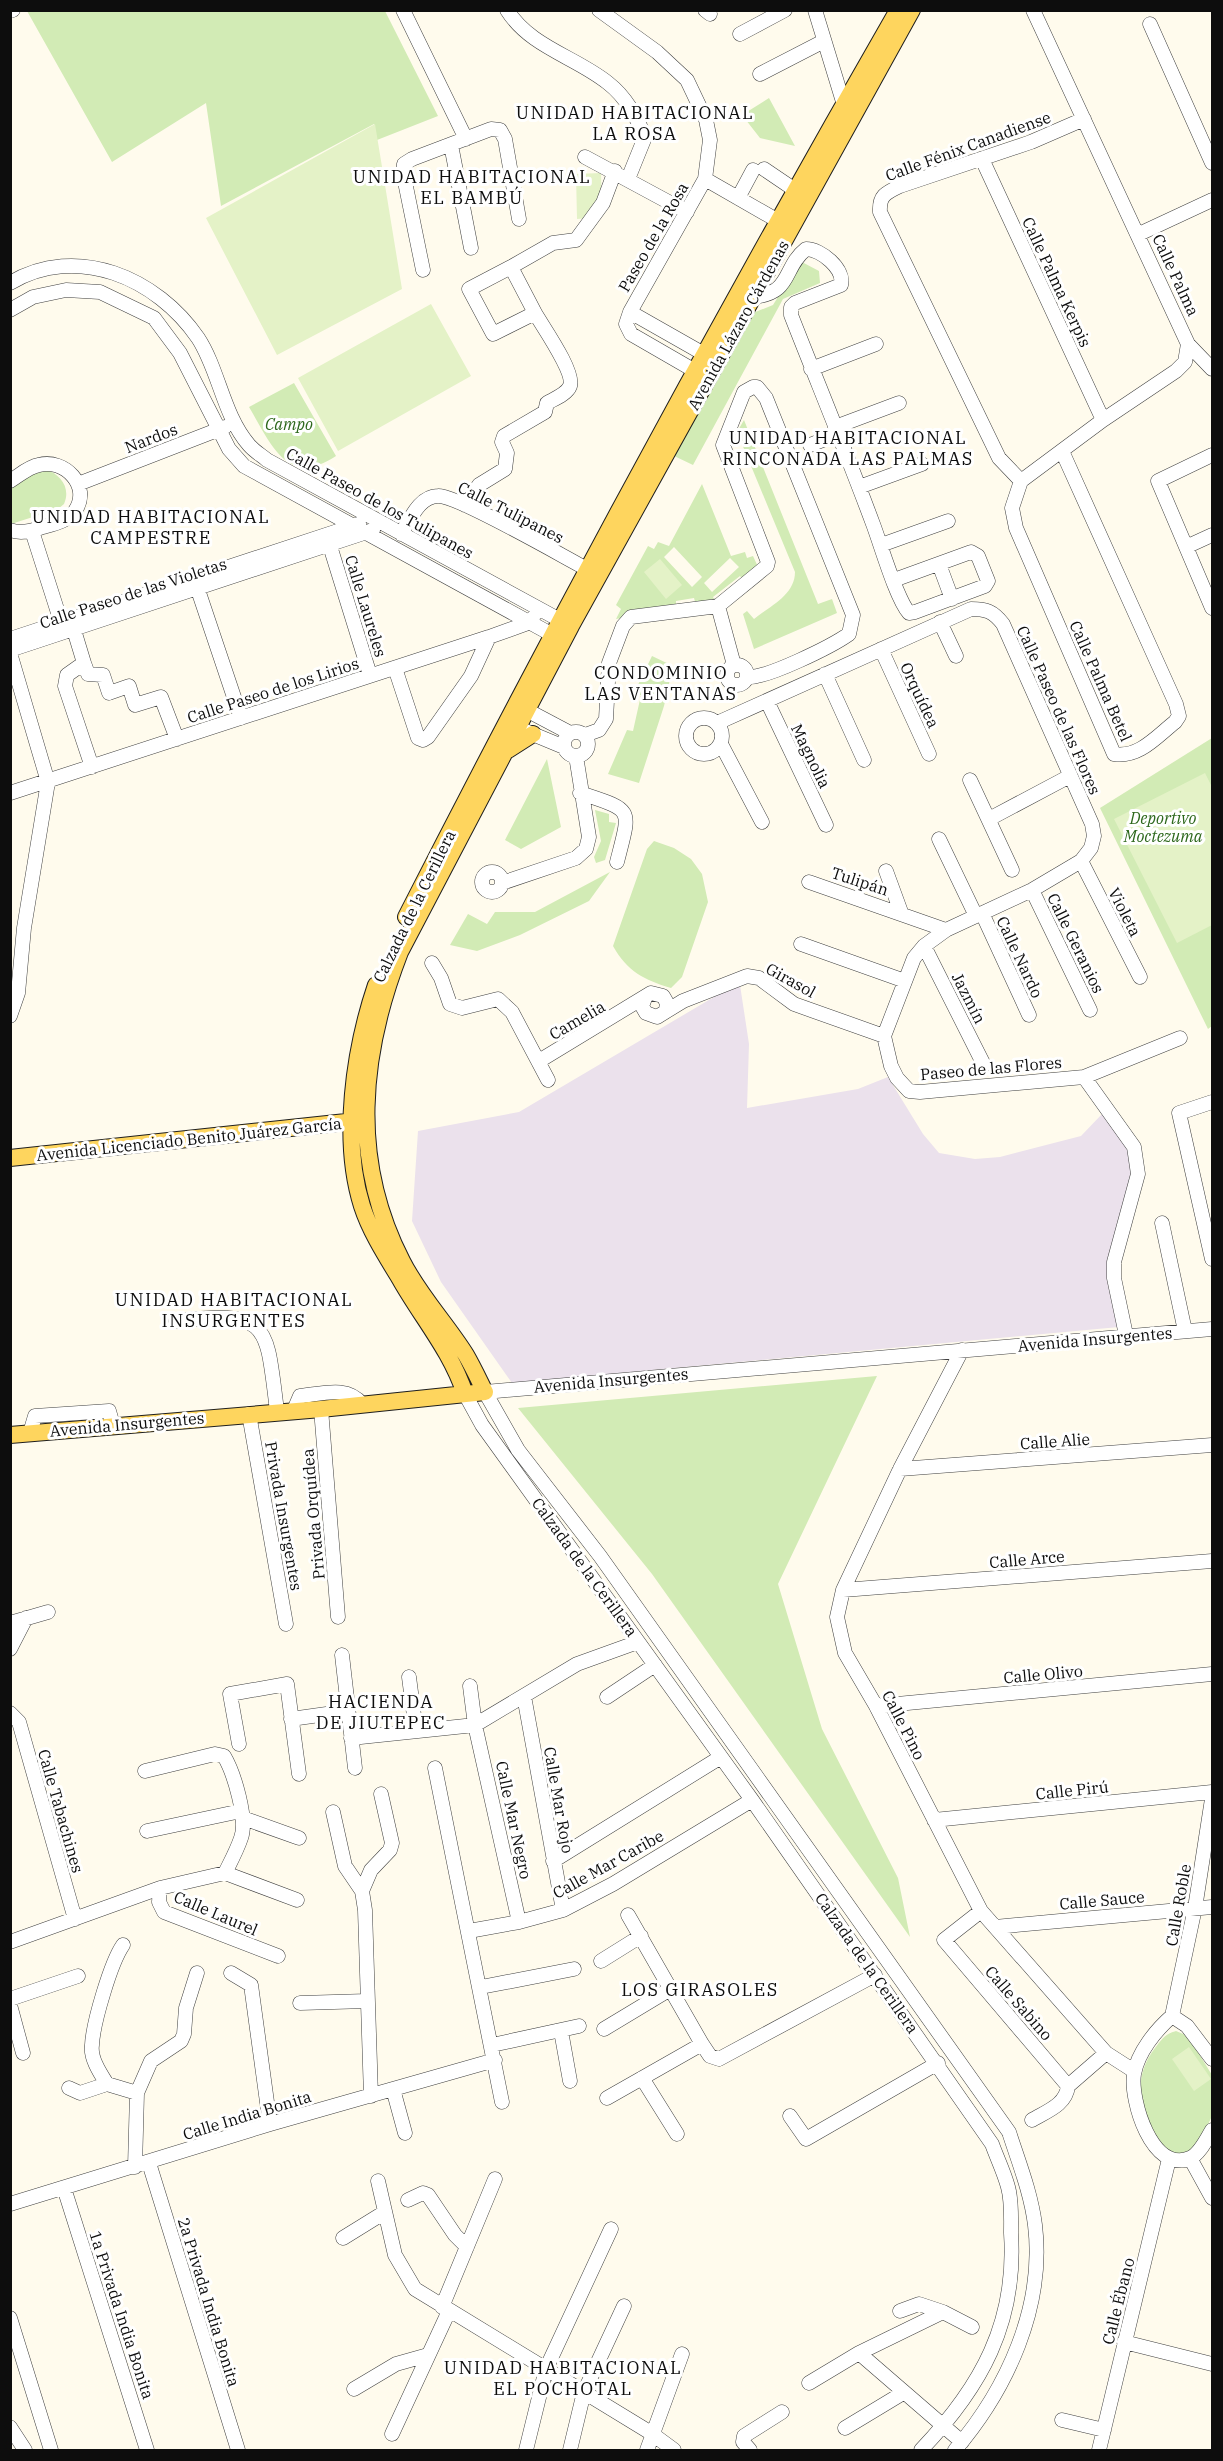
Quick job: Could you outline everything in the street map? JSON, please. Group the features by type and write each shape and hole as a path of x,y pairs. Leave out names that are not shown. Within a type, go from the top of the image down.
{"main road":[{"name":"Avenida Lázaro Cárdenas","path":"711,358 753,297 784,225 795,190 898,10"},
{"name":"Avenida Lázaro Cárdenas","path":"561,630 784,225 912,10"},
{"name":"Avenida Lázaro Cárdenas","path":"561,630 587,569 702,375"},
{"name":"Calzada de la Cerillera","path":"362,1069 385,991 400,952 519,729 521,707 561,630"},
{"name":"Calzada de la Cerillera","path":"465,1394 442,1344 400,1281 363,1207 354,1165 360,1120 363,1026 390,948 519,729"},
{"name":"Calzada de la Cerillera","path":"360,1120 376,1201 402,1261 428,1303 466,1356 485,1392"},
{"name":"Avenida Licenciado Benito Juárez García","path":"10,1158 360,1120"},
{"name":"Avenida Insurgentes","path":"10,1435 321,1409 485,1392"}],"street":[{"path":"403,10 466,139"},
{"path":"507,10 527,35 609,83 628,104 645,137 628,179"},
{"name":"Paseo de la Rosa","path":"599,10 657,52 687,80 706,120 710,140 705,179 630,312 626,324 631,334 702,375"},
{"path":"740,34 785,10"},
{"path":"815,10 844,105"},
{"path":"1033,10 1084,119"},
{"path":"1150,24 1212,163"},
{"path":"760,74 825,41"},
{"name":"Calle Fénix Canadiense","path":"1021,481 999,458 880,213 879,201 885,193 982,159 1084,119"},
{"name":"Calle Palma","path":"1084,119 1139,234 1188,345"},
{"path":"423,270 403,172 404,164 491,129 500,130 505,139 519,219"},
{"path":"451,145 471,248"},
{"path":"585,157 615,171 687,212"},
{"name":"Calle Palma Kerpis","path":"982,159 1103,420"},
{"path":"738,198 758,170 795,190"},
{"path":"535,313 493,334 469,289 553,243 576,240 603,202 615,171"},
{"path":"705,179 784,225"},
{"path":"1139,234 1212,200"},
{"path":"753,297 769,296 777,291 806,249 816,251 831,262 842,276 841,285 795,303 790,309 811,369 837,430 894,580 909,613 985,586 987,577 975,553 894,580"},
{"name":"Calle Paseo de los Tulipanes","path":"10,283 24,275 63,265 101,267 136,280 173,307 199,339 236,423 249,445 267,460 538,608 561,630"},
{"path":"465,505 479,485 505,469 507,460 502,441 504,436 545,412 547,403 566,391 571,377 511,267"},
{"name":"Calle Paseo de los Tulipanes","path":"10,310 33,297 66,290 100,292 153,318 180,353 217,430 229,450 244,466 531,622 561,630"},
{"name":"Paseo de la Rosa","path":"630,312 711,358"},
{"path":"811,369 876,344"},
{"path":"1021,481 1103,420 1176,371 1185,362 1188,345"},
{"path":"1188,345 1212,369"},
{"path":"521,707 570,733 578,732 585,735 599,730 606,719 609,663 623,626 631,617 718,606 764,570 768,562 723,445 744,392 758,387 766,398 853,615 853,625 849,634 836,643 761,676 747,677 744,667 734,665 718,606"},
{"path":"810,445 837,430 899,403"},
{"name":"Nardos","path":"78,484 236,423"},
{"name":"Calle Palma Betel","path":"1021,481 1012,508 1016,528 1114,754 1126,756 1136,753 1175,722 1179,716 1176,704 1062,451"},
{"path":"1212,455 1158,481 1188,546 1212,608"},
{"path":"10,481 31,467 53,463 63,467 78,484 79,502 75,511 60,522 32,531 10,530"},
{"path":"859,487 922,464"},
{"name":"Calle Tulipanes","path":"401,534 422,502 438,495 465,505 587,569"},
{"name":"Calle Paseo de las Violetas","path":"10,652 372,518"},
{"path":"881,545 948,521"},
{"name":"Calle Paseo de las Violetas","path":"10,639 61,622 330,546 385,525"},
{"path":"32,531 61,622"},
{"path":"1188,546 1212,535"},
{"name":"Calle Laureles","path":"330,546 370,675"},
{"path":"939,564 952,599"},
{"path":"196,584 242,718"},
{"path":"531,622 538,608"},
{"name":"Calle Paseo de las Flores","path":"717,723 940,622 971,609 986,609 996,615 1003,624 1092,824 1094,836 1091,848 1081,861"},
{"name":"Calle Paseo de los Lirios","path":"10,793 531,622"},
{"path":"940,622 957,656"},
{"path":"74,630 88,674 103,675 109,693 129,686 135,705 161,697 177,739"},
{"path":"395,668 418,738 423,740 428,737 471,676 489,637"},
{"name":"Orquídea","path":"881,649 929,754"},
{"path":"10,652 48,782 17,930 18,993 10,1016"},
{"path":"84,663 67,675 65,686 92,767"},
{"path":"825,674 864,760"},
{"name":"Magnolia","path":"767,701 826,825"},
{"path":"721,744 713,753 701,755 691,749 686,738 689,726 699,718 711,719 717,723 722,733 721,744 762,822"},
{"path":"519,729 564,747 576,756 588,747 585,735"},
{"path":"564,747 564,742 570,733"},
{"path":"502,883 576,858 586,849 589,837 580,793 576,756"},
{"path":"989,819 1070,776"},
{"path":"970,780 1012,870"},
{"path":"580,793 620,806 625,811 628,819 617,862"},
{"name":"Calle Nardo","path":"939,839 1029,1015"},
{"path":"884,1036 914,958 924,946 946,930 1032,890 1081,861"},
{"name":"Violeta","path":"1081,861 1140,977"},
{"name":"Tulipán","path":"886,871 901,912"},
{"name":"Tulipán","path":"809,882 901,912 946,930"},
{"name":"Calle Geranios","path":"1032,890 1090,1010"},
{"path":"801,944 905,981"},
{"name":"Jazmín","path":"924,946 984,1065"},
{"name":"Camelia","path":"432,963 441,978 450,1004 462,1008 498,999 512,1012 548,1080"},
{"name":"Girasol","path":"665,1005 747,976 759,978 794,1004 884,1036"},
{"path":"656,993 665,1005 660,1016 653,1017 640,1005 656,993"},
{"name":"Camelia","path":"539,1061 640,1005"},
{"name":"Paseo de las Flores","path":"884,1036 891,1066 897,1078 909,1091 1084,1077"},
{"path":"1126,1335 1114,1278 1114,1262 1138,1174 1137,1159 1134,1147 1084,1077 1180,1038"},
{"path":"1212,1102 1179,1113 1212,1259"},
{"path":"1162,1223 1185,1331"},
{"path":"176,1322 234,1317 245,1320 262,1333 269,1350 276,1411"},
{"name":"Avenida Insurgentes","path":"485,1392 1212,1329"},
{"name":"Calle Pino","path":"962,1350 900,1469 843,1590 837,1617 845,1653 876,1706 981,1911 1106,2053 1134,2071"},
{"path":"294,1410 300,1396 341,1392 355,1394 362,1404"},
{"name":"Calzada de la Cerillera","path":"485,1392 518,1450 600,1556 1009,2132 1026,2183 1035,2225 1033,2282 1027,2317 1013,2362 996,2394 958,2446"},
{"name":"Calzada de la Cerillera","path":"465,1394 482,1425 752,1800 938,2063 992,2144 1009,2189 1012,2248 1008,2304 997,2342 978,2380 944,2427 921,2451"},
{"name":"Privada Orquídea","path":"321,1409 338,1617"},
{"name":"Privada Insurgentes","path":"249,1414 286,1624"},
{"name":"Calle Alie","path":"900,1469 1212,1445"},
{"name":"Calle Arce","path":"843,1590 1212,1560"},
{"path":"10,1623 48,1612"},
{"path":"12,1641 26,1618"},
{"path":"351,1738 475,1725 577,1664 638,1642"},
{"path":"342,1655 355,1768"},
{"path":"608,1697 655,1665"},
{"name":"Calle Olivo","path":"876,1706 1212,1674"},
{"path":"409,1677 416,1731"},
{"path":"239,1744 230,1694 287,1684 299,1774"},
{"name":"Calle Mar Negro","path":"470,1686 475,1725 519,1922"},
{"name":"Calle Mar Rojo","path":"524,1696 553,1861 564,1910"},
{"path":"291,1719 348,1712"},
{"name":"Calle Tabachines","path":"12,1713 19,1722 75,1919"},
{"path":"145,1771 215,1754 224,1756 231,1767 242,1815 242,1836 225,1873"},
{"path":"553,1861 721,1757"},
{"path":"435,1768 481,1987 502,2102"},
{"name":"Calle Pirú","path":"934,1820 1212,1792"},
{"path":"362,1891 371,1870 390,1850 392,1843 381,1794"},
{"name":"Calle Roble","path":"1172,2016 1195,1908 1212,1798"},
{"name":"Calle Mar Caribe","path":"469,1930 519,1922 564,1910 613,1884 752,1800"},
{"path":"333,1812 345,1866 362,1891 365,1910 371,2096"},
{"path":"147,1831 242,1815 300,1838"},
{"path":"10,1942 160,1888 225,1873 297,1900"},
{"name":"Calle Laurel","path":"160,1888 159,1902 164,1912 278,1956"},
{"name":"Calle Sauce","path":"995,1927 1212,1907"},
{"name":"Calle Sabino","path":"981,1911 944,1940 1068,2086"},
{"path":"628,1915 672,1988 702,2044 710,2056 720,2060 875,1975"},
{"path":"601,1961 641,1936"},
{"path":"107,2084 99,2073 91,2046 114,1958 123,1945"},
{"path":"481,1987 574,1969"},
{"path":"135,2167 137,2093 151,2061 181,2042 184,2034 186,2008 197,1973"},
{"path":"231,1973 251,1985 270,2124"},
{"path":"10,1999 78,1977"},
{"path":"604,2029 672,1988"},
{"path":"300,2003 367,2001"},
{"path":"10,2005 23,2052"},
{"path":"1212,2059 1187,2026 1172,2016 1147,2045 1134,2071 1133,2094 1141,2121 1149,2136 1169,2159 1190,2158 1212,2130"},
{"path":"492,2045 579,2026"},
{"path":"561,2031 570,2081"},
{"path":"607,2098 702,2044"},
{"path":"1032,2120 1061,2103 1067,2095 1068,2086 1106,2053"},
{"name":"Calle India Bonita","path":"10,2205 270,2124 495,2060"},
{"path":"790,2116 806,2139 938,2063"},
{"path":"642,2078 677,2134"},
{"path":"69,2088 80,2092 107,2084 137,2093"},
{"path":"393,2089 405,2133"},
{"path":"1190,2158 1212,2198"},
{"name":"Calle Ébano","path":"1100,2451 1169,2159"},
{"name":"2a Privada India Bonita","path":"149,2163 238,2451"},
{"path":"392,2434 428,2355 467,2247 495,2180"},
{"path":"378,2181 395,2255 415,2289 651,2433 674,2451"},
{"name":"1a Privada India Bonita","path":"64,2188 147,2451"},
{"path":"408,2200 423,2193 428,2195 455,2235 467,2247"},
{"path":"343,2238 385,2212"},
{"path":"526,2451 546,2368 611,2229"},
{"path":"900,2311 919,2304 944,2312 972,2327"},
{"path":"570,2451 584,2392 624,2306"},
{"path":"809,2383 859,2353 944,2312"},
{"path":"10,2318 51,2451"},
{"path":"1124,2342 1212,2364"},
{"path":"859,2353 944,2427 958,2446"},
{"path":"647,2451 651,2433 682,2354"},
{"path":"354,2389 396,2364 428,2355"},
{"path":"845,2428 903,2392"},
{"path":"746,2446 744,2436 782,2412"},
{"path":"1062,2420 1104,2430"},
{"path":"10,2427 25,2451"}],"shaded area":[{"path":"736,984 740,985 749,1044 747,1108 858,1089 888,1077 923,1134 939,1153 975,1159 1000,1157 1081,1136 1103,1113 1130,1148 1133,1178 1111,1248 1119,1327 512,1383 441,1282 412,1221 418,1131 519,1112"}],"green space":[{"path":"27,11 385,11 438,116 377,140 374,124 221,206 206,103 112,162"},
{"path":"769,98 795,146 760,138 742,115"},
{"path":"375,124 402,289 277,355 206,218"},
{"path":"601,173 602,217 577,219 576,174"},
{"path":"800,261 819,271 820,283 783,299 693,465 670,454 748,315 773,305"},
{"path":"431,304 471,376 338,451 298,378"},
{"name":"Campo","path":"294,383 336,456 319,465 305,467 293,464 282,457 265,435 249,407"},
{"path":"744,420 818,604 832,599 837,613 754,649 743,614 747,611 754,619 780,599 791,587 795,572 737,432"},
{"path":"46,469 60,478 63,483 66,493 64,504 58,509 11,524 10,489 26,473"},
{"path":"702,484 731,556 745,552 747,558 753,556 759,569 744,581 740,576 713,597 716,603 696,605 694,598 676,601 676,608 616,619 621,609 616,605 648,546 654,549 658,542 669,546","holes":["674,547 702,577 692,587 664,557","730,558 739,567 712,592 704,583"]},
{"path":"660,559 682,585 666,599 644,572"},
{"path":"652,656 673,666 664,706 639,783 608,774 627,730 633,731 641,695 634,693"},
{"name":"Deportivo Moctezuma","path":"1212,738 1212,1026 1208,1029 1100,808"},
{"path":"547,759 561,827 521,849 505,840"},
{"name":"Deportivo Moctezuma","path":"1205,773 1212,787 1212,925 1177,943 1114,819"},
{"path":"595,810 609,814 609,822 616,823 605,860 596,863 594,857 601,841"},
{"path":"654,841 674,848 691,859 702,874 708,902 682,977 671,988 653,982 630,968 613,946 647,849"},
{"path":"610,872 589,901 520,935 477,951 450,945 468,914 487,924 495,912 535,912"},
{"path":"877,1376 778,1584 822,1729 898,1878 910,1937 652,1574 518,1408"},
{"path":"1176,2031 1188,2036 1212,2075 1212,2116 1196,2150 1191,2155 1165,2152 1150,2127 1140,2088 1147,2061 1155,2048 1161,2040"},
{"path":"1189,2047 1211,2079 1194,2091 1172,2059"}],"district":[{"name":"UNIDAD HABITACIONAL LA ROSA","path":"635,122"},
{"name":"UNIDAD HABITACIONAL EL BAMBÚ","path":"472,186"},
{"name":"UNIDAD HABITACIONAL RINCONADA LAS PALMAS","path":"848,447"},
{"name":"UNIDAD HABITACIONAL CAMPESTRE","path":"151,526"},
{"name":"CONDOMINIO LAS VENTANAS","path":"661,682"},
{"name":"UNIDAD HABITACIONAL INSURGENTES","path":"234,1309"},
{"name":"HACIENDA DE JIUTEPEC","path":"381,1711"},
{"name":"LOS GIRASOLES","path":"700,1989"},
{"name":"UNIDAD HABITACIONAL EL POCHOTAL","path":"563,2377"}]}
